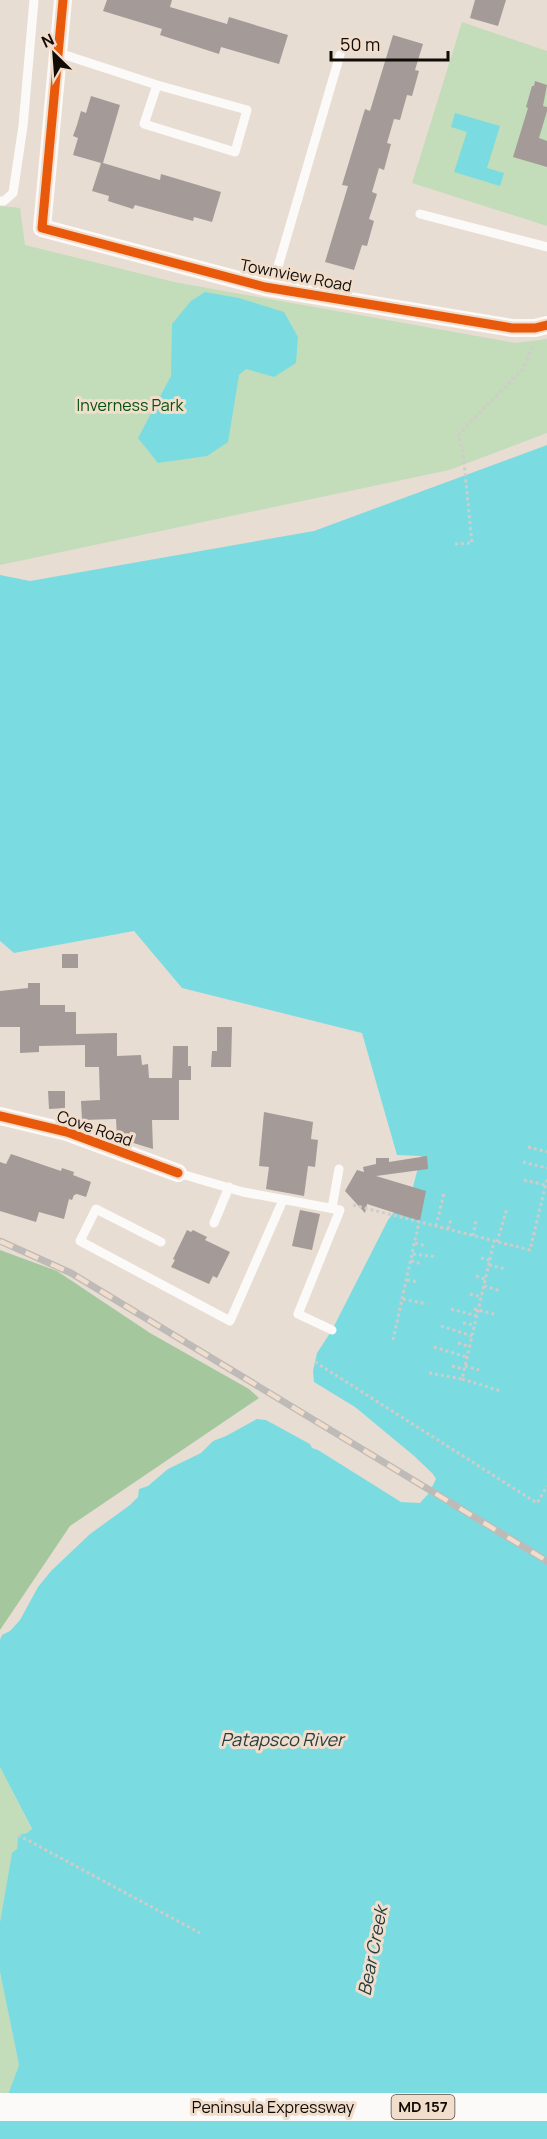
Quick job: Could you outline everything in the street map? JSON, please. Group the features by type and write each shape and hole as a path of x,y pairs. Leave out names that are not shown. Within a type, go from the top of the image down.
{"main road":[{"name":"Peninsula Expressway","path":"0,2108 547,2107"}],"street":[{"path":"59,53 63,0"},
{"name":"Townview Road","path":"59,53 42,228 274,288 512,328 544,326"},
{"name":"Cove Road","path":"0,1116 67,1132 178,1173"}],"lane":[{"path":"0,201 4,201 13,193 23,126 34,0"},
{"path":"59,53 157,85 247,110 235,152 144,124 157,85"},
{"path":"274,288 277,270 340,54"},
{"path":"420,214 547,247"},
{"path":"332,1208 339,1169"},
{"path":"178,1173 283,1200 340,1210 298,1314 332,1330"},
{"path":"214,1223 229,1187"},
{"path":"161,1242 96,1209 80,1241 230,1321 283,1200"}],"path":[{"path":"455,544 472,543 463,452 458,435 523,369 544,326"},
{"path":"528,1147 547,1152"},
{"path":"523,1162 547,1168"},
{"path":"353,1205 530,1250 547,1179"},
{"path":"524,1180 546,1185"},
{"path":"436,1226 444,1193"},
{"path":"462,1379 477,1316 476,1309 507,1208"},
{"path":"448,1229 451,1219"},
{"path":"472,1236 476,1220"},
{"path":"393,1340 419,1222"},
{"path":"415,1243 427,1246"},
{"path":"412,1254 437,1257"},
{"path":"481,1258 506,1269"},
{"path":"411,1261 422,1264"},
{"path":"476,1276 485,1279"},
{"path":"406,1280 418,1282"},
{"path":"484,1286 501,1291"},
{"path":"470,1294 481,1297"},
{"path":"402,1299 427,1304"},
{"path":"451,1309 477,1316"},
{"path":"476,1309 494,1314"},
{"path":"463,1323 475,1325"},
{"path":"441,1326 472,1336"},
{"path":"458,1343 470,1347"},
{"path":"434,1347 467,1357"},
{"path":"315,1362 537,1503 547,1486"},
{"path":"452,1366 479,1370"},
{"path":"429,1373 462,1379 501,1391"},
{"path":"18,1835 200,1933"}],"green space":[{"path":"462,22 547,51 547,226 412,183"},
{"name":"Inverness Park","path":"0,206 20,208 25,245 174,282 515,343 547,339 547,433 449,470 0,565"},
{"path":"0,1250 57,1271 150,1333 249,1389 259,1398 70,1526 0,1630"},
{"path":"0,1767 32,1830 18,1835 17,1849 12,1854 0,1922"},
{"path":"0,1972 19,2065 0,2116"}],"water":[{"path":"455,113 500,126 487,168 504,173 500,186 454,172 467,132 451,127"},
{"path":"205,292 239,298 284,312 298,337 296,363 274,377 246,369 239,375 228,442 207,456 158,463 138,438 171,376 172,324 191,301"},
{"name":"Patapsco River","path":"547,445 547,2139 0,2139 0,2116 19,2065 0,1972 0,1922 12,1853 17,1849 18,1835 32,1829 0,1767 0,1640 2,1635 10,1631 20,1620 38,1587 51,1571 90,1534 130,1505 138,1497 139,1489 148,1486 168,1469 201,1453 213,1441 257,1419 266,1420 310,1444 312,1448 401,1502 420,1503 429,1493 436,1479 413,1455 355,1407 314,1382 313,1371 317,1353 332,1330 388,1220 413,1187 421,1156 397,1155 362,1033 182,988 134,931 14,953 0,941 0,575 30,581 314,531"}],"building":[{"path":"107,0 172,0 170,7 227,24 229,17 288,35 279,64 221,47 219,54 160,35 162,29 103,11"},
{"path":"475,0 506,0 498,26 470,18"},
{"path":"393,35 423,44 415,70 419,71 412,96 407,95 400,120 394,119 387,143 391,144 384,170 379,168 372,192 377,194 369,219 374,221 367,246 362,245 354,270 325,262 348,186 342,185 365,109 370,111"},
{"path":"535,81 547,85 543,106 547,107 547,111 539,138 547,141 547,167 513,157"},
{"path":"91,96 120,105 103,163 160,180 161,174 221,192 212,222 194,217 193,221 135,205 133,209 108,201 109,196 92,191 101,163 73,155 78,138 73,136 81,111 86,113"},
{"path":"62,954 78,954 78,968 62,968"},
{"path":"28,983 40,983 40,1005 65,1005 65,1012 76,1012 76,1034 117,1033 117,1056 141,1055 142,1065 148,1064 149,1078 172,1078 173,1046 188,1046 191,1080 179,1080 179,1120 152,1120 153,1149 117,1138 116,1119 82,1120 81,1101 100,1100 99,1067 85,1067 85,1045 39,1046 39,1052 20,1053 20,1027 0,1027 0,991 28,988"},
{"path":"217,1027 232,1027 231,1067 211,1067 212,1051 217,1051"},
{"path":"48,1091 65,1091 65,1108 49,1109"},
{"path":"264,1112 313,1122 311,1139 318,1140 315,1167 308,1166 304,1196 266,1189 269,1167 259,1166"},
{"path":"11,1154 61,1171 62,1168 74,1172 73,1175 91,1182 86,1197 77,1194 72,1200 69,1199 64,1219 39,1212 36,1222 0,1211 0,1162 6,1164"},
{"path":"427,1156 428,1169 376,1176 426,1191 420,1221 367,1204 365,1213 345,1191 357,1170 364,1172 363,1167 376,1164 376,1158 389,1158 389,1162"},
{"path":"300,1210 320,1214 312,1250 292,1246"},
{"path":"187,1230 191,1232 193,1230 207,1237 205,1240 230,1252 217,1278 213,1276 209,1284 171,1267"}],"railway":[{"path":"0,1241 71,1273 547,1561"}],"cycle path":[{"path":"63,0 42,228 265,287 512,328 535,328 547,325"},
{"path":"0,1116 67,1132 178,1173"}],"water label":[{"name":"Bear Creek","path":"373,1951"}]}
